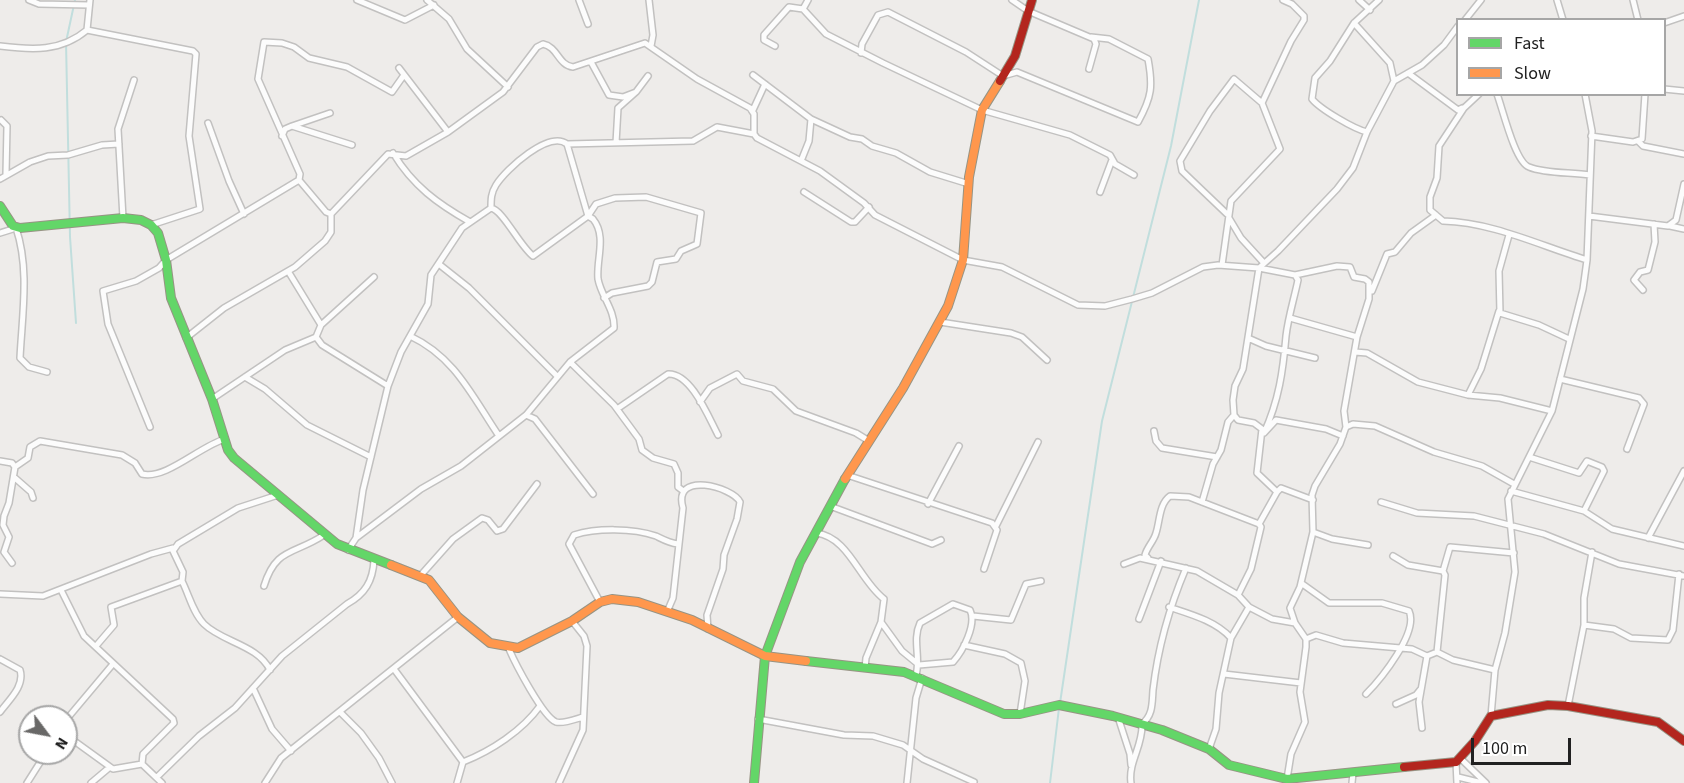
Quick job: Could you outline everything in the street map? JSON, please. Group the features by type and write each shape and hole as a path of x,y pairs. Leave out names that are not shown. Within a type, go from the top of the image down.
{"street":[{"path":"0,46 40,49 70,43 87,30 89,2 39,4 29,0"},
{"path":"357,0 405,20 434,5"},
{"path":"427,0 448,19 467,49 508,87"},
{"path":"579,0 588,24"},
{"path":"649,0 653,35 651,46"},
{"path":"803,9 808,0"},
{"path":"861,53 862,44 878,15 888,12 966,52 1003,76 1017,72 1138,122 1150,100 1152,80 1148,59 1109,39 1091,37 1028,11 1012,0"},
{"path":"754,783 765,656 800,562 847,475 940,322 963,260 969,184 982,110 1022,40 1032,0"},
{"path":"1262,103 1291,41 1304,20 1293,2 1283,0"},
{"path":"1359,0 1370,10"},
{"path":"1367,132 1355,130 1328,110 1318,106 1312,99 1315,78 1330,61 1354,23 1379,0"},
{"path":"1467,18 1481,0"},
{"path":"1557,0 1562,18"},
{"path":"1634,0 1638,18"},
{"path":"775,46 764,39 764,35 789,7 803,9 826,34 861,53 982,110 1070,135 1110,155 1112,160 1134,175"},
{"path":"1666,23 1684,16"},
{"path":"1354,23 1390,63 1394,81"},
{"path":"1202,502 1228,422 1234,415 1235,386 1243,369 1259,268 1337,189 1353,168 1367,132 1394,81 1408,74 1444,45 1456,29"},
{"path":"87,30 193,51 196,54 189,136 200,209 151,225"},
{"path":"1089,69 1096,44 1091,37"},
{"path":"150,427 108,324 103,291 136,281 159,268 166,260 299,180 300,174 258,79 266,41 294,47 309,58 325,64 347,67 392,92 404,75"},
{"path":"186,338 224,308 288,271 325,241 331,232 331,214 382,159 393,153 406,156 448,132 508,87 537,47 543,44 552,47 566,66 591,62 640,43 651,46 697,79 753,110"},
{"path":"591,62 609,96 623,97 636,92"},
{"path":"399,68 448,132"},
{"path":"1408,74 1446,103 1458,110 1464,108"},
{"path":"753,75 811,119 850,137 862,139 872,146 896,153 930,172 969,184"},
{"path":"615,143 618,108 636,92 648,76"},
{"path":"123,218 118,129 134,80"},
{"path":"1222,265 1227,215 1231,201 1241,187 1280,149 1262,103 1236,80 1232,80 1180,161 1182,171 1227,215 1241,238 1263,262"},
{"path":"754,134 753,110 765,84"},
{"path":"1666,89 1684,91"},
{"path":"1477,96 1464,108 1445,134 1438,152 1437,178 1429,205 1443,221 1467,223 1532,239 1587,260"},
{"path":"1498,96 1517,157 1522,163 1533,168 1590,175"},
{"path":"1484,783 1457,780 1458,760 1491,716 1495,670 1511,604 1514,554 1507,510 1511,491 1552,411 1583,289 1587,260 1591,136 1590,115 1585,96"},
{"path":"1638,141 1645,134 1646,96"},
{"path":"282,136 285,129 303,120 330,113"},
{"path":"801,161 809,141 811,119"},
{"path":"1,120 7,126 6,174"},
{"path":"208,123 229,181 244,214"},
{"path":"292,126 352,145"},
{"path":"356,538 363,490 388,386 410,336 428,304 431,275 440,265 462,228 491,208 495,186 503,176 547,142 561,140 567,144 693,141 717,127 754,134 757,138 842,185 869,207 875,215 963,260 1002,267 1063,299 1092,307 1152,293 1203,267 1222,265 1259,268 1295,275 1337,266 1350,267 1354,277 1362,277 1369,282 1369,299"},
{"path":"1591,136 1638,141 1643,146 1684,154"},
{"path":"0,179 6,174 48,156 68,155 102,145 119,144"},
{"path":"348,550 356,538 421,489 461,466 526,415 570,362 614,328 614,319 598,279 602,253 596,222 588,216 567,144"},
{"path":"393,153 404,170 424,192 438,204 470,222"},
{"path":"1100,192 1112,160"},
{"path":"299,180 326,212 331,214"},
{"path":"1668,226 1676,220 1684,184"},
{"path":"804,192 851,222 855,222 869,207"},
{"path":"491,208 495,208 504,218 516,239 533,256 588,216 596,204 615,198 646,198 681,209 696,211 702,217 697,244 681,251 676,259 657,262 650,284 612,293 604,298"},
{"path":"0,206 16,228 22,249 25,296 20,358 29,367 47,372"},
{"path":"1287,781 1291,754 1305,722 1301,683 1306,639 1295,623 1290,608 1301,583 1313,532 1313,500 1318,477 1346,427 1344,411 1357,337 1387,254 1395,252 1411,233 1436,215"},
{"path":"1589,216 1684,229"},
{"path":"0,233 16,228 123,218 141,220 151,225 158,233 166,260 171,298 234,458 280,494 324,535 348,550 421,575 429,580 458,617 481,638 508,649 518,648 572,621 600,602 612,599 638,602 708,628 765,656 919,677 994,711 1020,714 1059,705 1118,717 1209,749 1229,765 1287,781 1458,760 1484,783"},
{"path":"1643,290 1634,280 1640,272 1648,270 1655,242 1654,224"},
{"path":"1468,396 1481,369 1499,311 1499,271 1509,235"},
{"path":"440,265 469,288 557,376"},
{"path":"288,271 321,325"},
{"path":"1277,492 1257,473 1264,433 1275,407 1287,351 1290,318 1298,280 1295,275"},
{"path":"212,399 285,350 316,337 321,325 374,277"},
{"path":"1499,311 1569,339"},
{"path":"1290,318 1357,337"},
{"path":"940,322 1011,333 1022,337 1047,360"},
{"path":"410,336 441,354 465,383 499,436"},
{"path":"316,337 321,345 388,386"},
{"path":"1248,338 1315,358"},
{"path":"1355,352 1367,353 1418,382 1468,396 1500,398 1552,411"},
{"path":"570,362 617,409 639,440 642,450 653,458 674,464 678,473 678,487 682,490"},
{"path":"617,409 668,374 683,377 718,435"},
{"path":"700,402 710,388 737,374 743,381 773,389 796,411 856,433 869,441"},
{"path":"245,377 266,389 307,425 371,457"},
{"path":"1560,379 1639,398 1644,404 1643,411 1627,449"},
{"path":"526,415 535,419 593,494"},
{"path":"1234,415 1242,422 1254,423 1264,433"},
{"path":"1264,433 1276,420 1326,429 1343,436"},
{"path":"1346,427 1353,424 1375,426 1434,452 1482,466 1514,484"},
{"path":"1155,431 1156,441 1162,448 1217,457"},
{"path":"15,467 28,458 30,447 40,441 122,455 135,463 142,474 148,476 172,467 203,447 225,439"},
{"path":"984,569 995,542 996,526 1038,442"},
{"path":"928,504 959,446"},
{"path":"1529,457 1579,474 1587,461 1602,467 1604,471 1584,511"},
{"path":"0,461 12,463 15,467 15,478 3,525 9,537 4,552 12,563"},
{"path":"1648,538 1684,471"},
{"path":"847,475 928,504 978,517 996,526"},
{"path":"15,478 23,483 33,498"},
{"path":"421,575 453,539 482,518 488,520 497,531 503,529 537,484"},
{"path":"667,612 673,598 683,508 680,496 682,490 686,487 710,487 729,491 740,502 724,555 723,569 707,615 708,628"},
{"path":"1238,595 1251,569 1261,527 1259,524 1277,492 1281,488 1313,500"},
{"path":"1511,491 1584,511 1612,529 1684,546"},
{"path":"0,594 43,596 61,590 151,554 173,548 238,508 280,494"},
{"path":"1149,559 1145,555 1145,550 1156,535 1166,499 1179,495 1259,524"},
{"path":"1382,502 1417,513 1474,516 1510,524 1593,552 1619,564 1682,575 1673,630 1668,640 1631,638 1614,629 1584,625"},
{"path":"830,506 915,539 932,544 941,540"},
{"path":"600,602 568,544 574,535 602,529 654,536 668,543 678,544"},
{"path":"1313,532 1332,539 1368,545"},
{"path":"816,533 827,534 837,541 864,579 884,599 881,622 866,657 865,668"},
{"path":"264,586 270,567 279,557 324,535"},
{"path":"1437,652 1445,575 1443,571 1448,550 1452,547 1514,554"},
{"path":"173,548 183,572 182,581 202,622 222,638 258,656 270,670"},
{"path":"1568,706 1584,625 1584,598 1593,552"},
{"path":"1393,556 1408,565 1443,571"},
{"path":"1124,564 1140,558 1197,571 1238,595 1249,607 1272,619 1295,623"},
{"path":"157,777 199,736 235,708 282,656 366,589 373,573 374,560"},
{"path":"1139,619 1161,561"},
{"path":"1131,765 1142,737 1142,724 1151,715 1157,655 1169,607 1186,568"},
{"path":"96,646 114,625 111,607 182,581"},
{"path":"973,616 1011,620 1026,584 1041,581"},
{"path":"1301,583 1329,603 1382,603 1409,611 1411,616 1401,649 1366,694"},
{"path":"61,590 79,630 174,721 143,754 142,764"},
{"path":"881,622 902,651 919,665 948,664 956,659 964,645 973,616 970,610 953,604 920,623 917,638 919,665 919,677 907,783"},
{"path":"1169,607 1193,615 1231,638"},
{"path":"1209,749 1216,729 1217,702 1231,638 1249,607"},
{"path":"265,783 281,758 458,617"},
{"path":"559,783 579,742 584,717 586,646 584,636 572,621"},
{"path":"1306,639 1316,635 1343,643 1412,649 1427,656 1437,652 1453,660 1495,670"},
{"path":"964,645 1005,654 1021,663 1025,681 1020,714"},
{"path":"508,649 540,706 554,721 584,717"},
{"path":"1422,728 1419,702 1427,656"},
{"path":"0,659 20,670 22,675 21,682 0,712"},
{"path":"78,706 113,664"},
{"path":"394,669 463,762"},
{"path":"1224,674 1301,683"},
{"path":"1396,704 1416,695 1421,686"},
{"path":"253,688 272,729 291,751"},
{"path":"1491,716 1548,705 1568,706 1658,722 1684,741"},
{"path":"463,762 484,754 518,729 540,706"},
{"path":"341,712 361,733 379,758 392,783"},
{"path":"1118,717 1130,754 1131,783"},
{"path":"758,719 844,735 873,736 903,745 909,751 975,782"},
{"path":"78,744 110,767 120,770 142,764"},
{"path":"457,783 463,762"},
{"path":"142,764 162,783"},
{"path":"27,783 38,765"},
{"path":"91,783 110,767"},
{"path":"1352,783 1353,772"}],"waterway":[{"path":"75,0 66,42 70,237 76,323"},
{"path":"1060,703 1102,421 1171,146 1199,0"},
{"path":"1050,783 1059,708"}],"traffic: fast":[{"path":"0,206 13,226 20,228 123,218 141,220 151,225 158,233 166,260 171,298 212,399 228,450 234,458 337,544 391,565"},
{"path":"754,783 765,656 800,562 845,479"},
{"path":"806,661 904,672 1004,714 1020,714 1059,705 1113,716 1162,730 1209,749 1229,765 1287,779 1404,767"}],"traffic: slow":[{"path":"845,479 903,388 948,306 963,260 969,177 982,110 1000,81"},
{"path":"391,565 429,580 458,617 490,643 518,648 572,621 600,602 612,599 638,602 692,620 765,656 806,661"}],"traffic: jam":[{"path":"1000,81 1015,56 1032,0"},
{"path":"1404,767 1456,762 1475,741 1491,716 1548,705 1568,706 1658,722 1684,741"}]}
